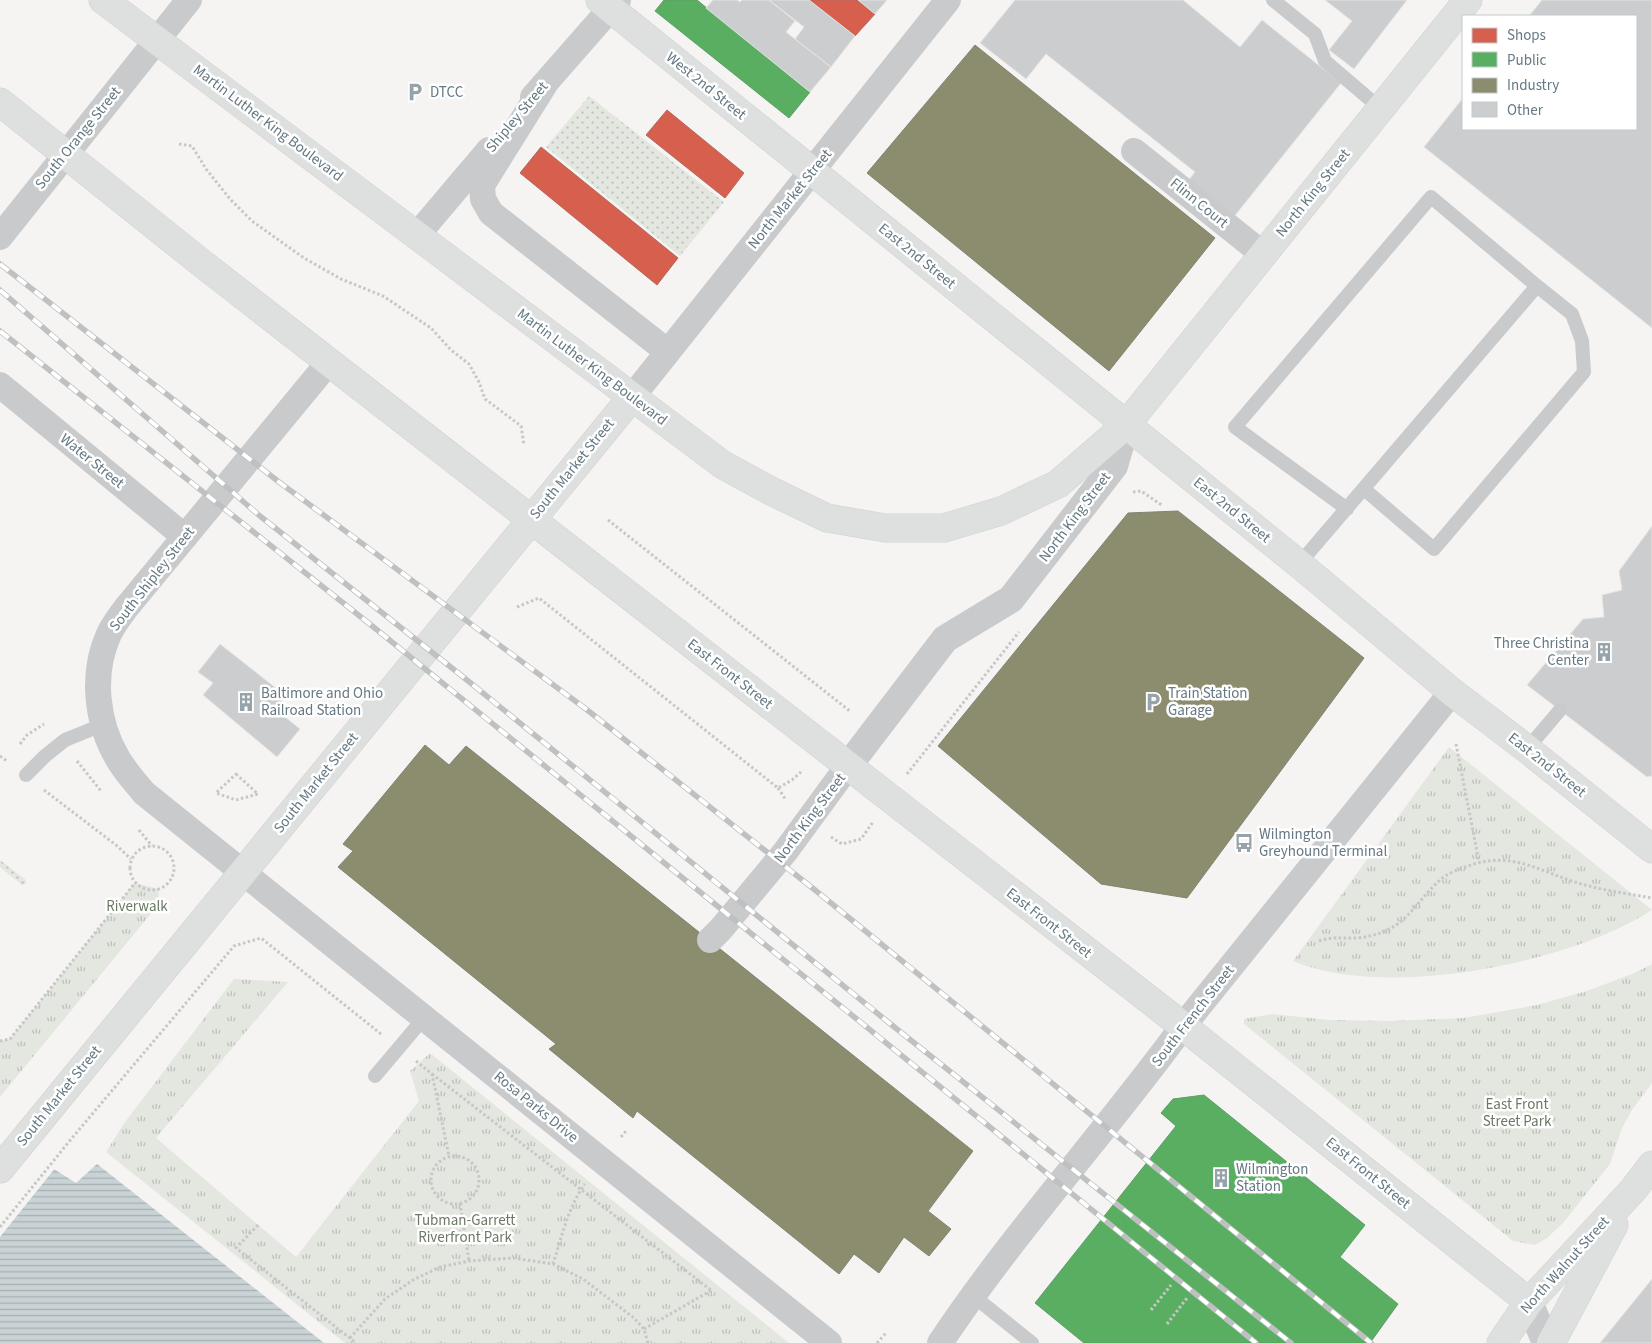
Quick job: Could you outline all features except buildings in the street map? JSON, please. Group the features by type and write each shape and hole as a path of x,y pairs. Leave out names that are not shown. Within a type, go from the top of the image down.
{"main road":[{"name":"Martin Luther King Boulevard","path":"103,0 723,464 771,491 827,518 885,528 944,528 1001,511 1058,484 1126,425"},
{"name":"North King Street","path":"1126,425 1468,0"},
{"name":"West 2nd Street","path":"610,3 812,171"},
{"path":"0,102 531,520"},
{"name":"East 2nd Street","path":"812,171 1300,564 1452,692 1652,848"},
{"name":"South Market Street","path":"0,1169 632,397"},
{"name":"East Front Street","path":"531,520 1183,1026 1529,1302"},
{"name":"North Walnut Street","path":"1501,1343 1529,1302 1633,1190 1652,1165"},
{"name":"North Walnut Street","path":"1551,1343 1633,1190"}],"street":[{"name":"South Orange Street","path":"0,237 189,0"},
{"name":"North Market Street","path":"632,397 948,0"},
{"name":"Shipley Street","path":"417,235 545,84 610,3"},
{"path":"545,84 482,186 483,199 491,213 668,352"},
{"name":"Flinn Court","path":"1134,151 1264,255"},
{"name":"South Shipley Street","path":"243,872 144,793 118,760 102,724 98,688 102,659 109,633 126,608 329,362"},
{"name":"Water Street","path":"0,385 185,537"},
{"name":"North King Street","path":"710,940 809,821 848,766 946,639 1012,599 1114,466 1126,425"},
{"name":"South French Street","path":"940,1343 972,1294 1151,1070 1183,1026 1452,692"},
{"name":"Rosa Parks Drive","path":"243,872 829,1343"},
{"name":"East Front Street","path":"1529,1302 1546,1343"}],"lane":[{"path":"1273,0 1315,34 1325,61 1381,109"},
{"path":"1346,509 1235,427 1431,197 1572,314 1582,341 1584,372 1434,549 1364,488"},
{"path":"1300,564 1537,286"},
{"path":"1527,749 1560,710"},
{"path":"26,775 45,756 66,740 102,724"},
{"path":"376,1076 424,1018"},
{"path":"972,1294 1032,1343"}],"path":[{"path":"179,144 192,146 206,169 230,199 252,221 304,258 341,279 383,296 431,328 451,350 469,364 479,382 485,399 521,426 524,445"},
{"path":"1130,493 1141,491 1163,506"},
{"path":"778,788 790,805 842,844 862,839 911,768 1020,630"},
{"path":"1456,744 1479,862"},
{"path":"236,774 258,794 236,800 216,793 236,774"},
{"path":"40,787 116,845 131,859"},
{"path":"152,847 161,848 168,854 172,860 174,870 172,877 166,884 159,889 151,890 142,889 136,883 131,876 130,868 131,859 136,852 152,847"},
{"path":"1319,941 1324,939 1372,936 1393,927 1411,912 1424,896 1445,877 1479,862 1493,860 1508,860 1526,864 1585,886 1652,898"},
{"path":"0,1041 10,1039 136,883"},
{"path":"0,1227 72,1138 234,946 261,938 580,1190 720,1296"},
{"path":"432,1074 449,1156"},
{"path":"458,1155 466,1157 473,1162 480,1178 479,1187 475,1194 469,1200 460,1203 452,1204 444,1201 433,1189 431,1181 435,1166 449,1156 458,1155"},
{"path":"1272,1178 1278,1170"},
{"path":"553,1264 566,1223 580,1190"},
{"path":"460,1203 469,1261"},
{"path":"258,1225 236,1248 356,1343"},
{"path":"350,1338 384,1299 413,1280 440,1267 469,1261 513,1258 553,1264 583,1279 634,1318 644,1328 648,1343"},
{"path":"1151,1310 1171,1285"},
{"path":"644,1328 712,1290"},
{"path":"1167,1324 1187,1298"},
{"path":"877,1343 886,1333"}],"green space":[{"path":"589,96 724,202 680,256 546,147"},
{"path":"1449,747 1652,910 1617,929 1574,946 1526,960 1476,970 1425,976 1376,977 1331,972 1293,961"},
{"path":"0,860 26,880 26,884 22,885 0,867"},
{"name":"Riverwalk","path":"135,883 159,889 158,905 0,1097 0,1041 10,1039"},
{"name":"East Front Street Park","path":"1652,964 1652,1083 1632,1110 1622,1128 1610,1164 1563,1223 1547,1238 1535,1245 1513,1241 1244,1024 1244,1019 1272,1014 1329,1020 1390,1021 1464,1018 1537,1005 1587,991 1637,972"},
{"name":"Tubman-Garrett Riverfront Park","path":"234,979 288,982 156,1138 296,1257 419,1101 410,1071 430,1053 789,1343 345,1343 106,1152 125,1122"}],"shaded area":[{"path":"0,1135 76,1183 97,1164 324,1343 0,1343"}],"pier":[{"path":"0,1133 56,1167 0,1237"}],"railway":[{"path":"0,264 279,482 586,709 815,890 1371,1343"},
{"path":"0,290 260,516 462,676 888,1022 1291,1343"},
{"path":"0,331 371,625 1256,1343"}],"place":[{"name":"DTCC","path":"415,92"},
{"name":"Three Christina Center","path":"1604,652"},
{"name":"Baltimore and Ohio Railroad Station","path":"246,702"},
{"name":"Train Station Garage","path":"1153,702"},
{"name":"Wilmington Greyhound Terminal","path":"1244,843"},
{"name":"Wilmington Station","path":"1221,1178"}]}
